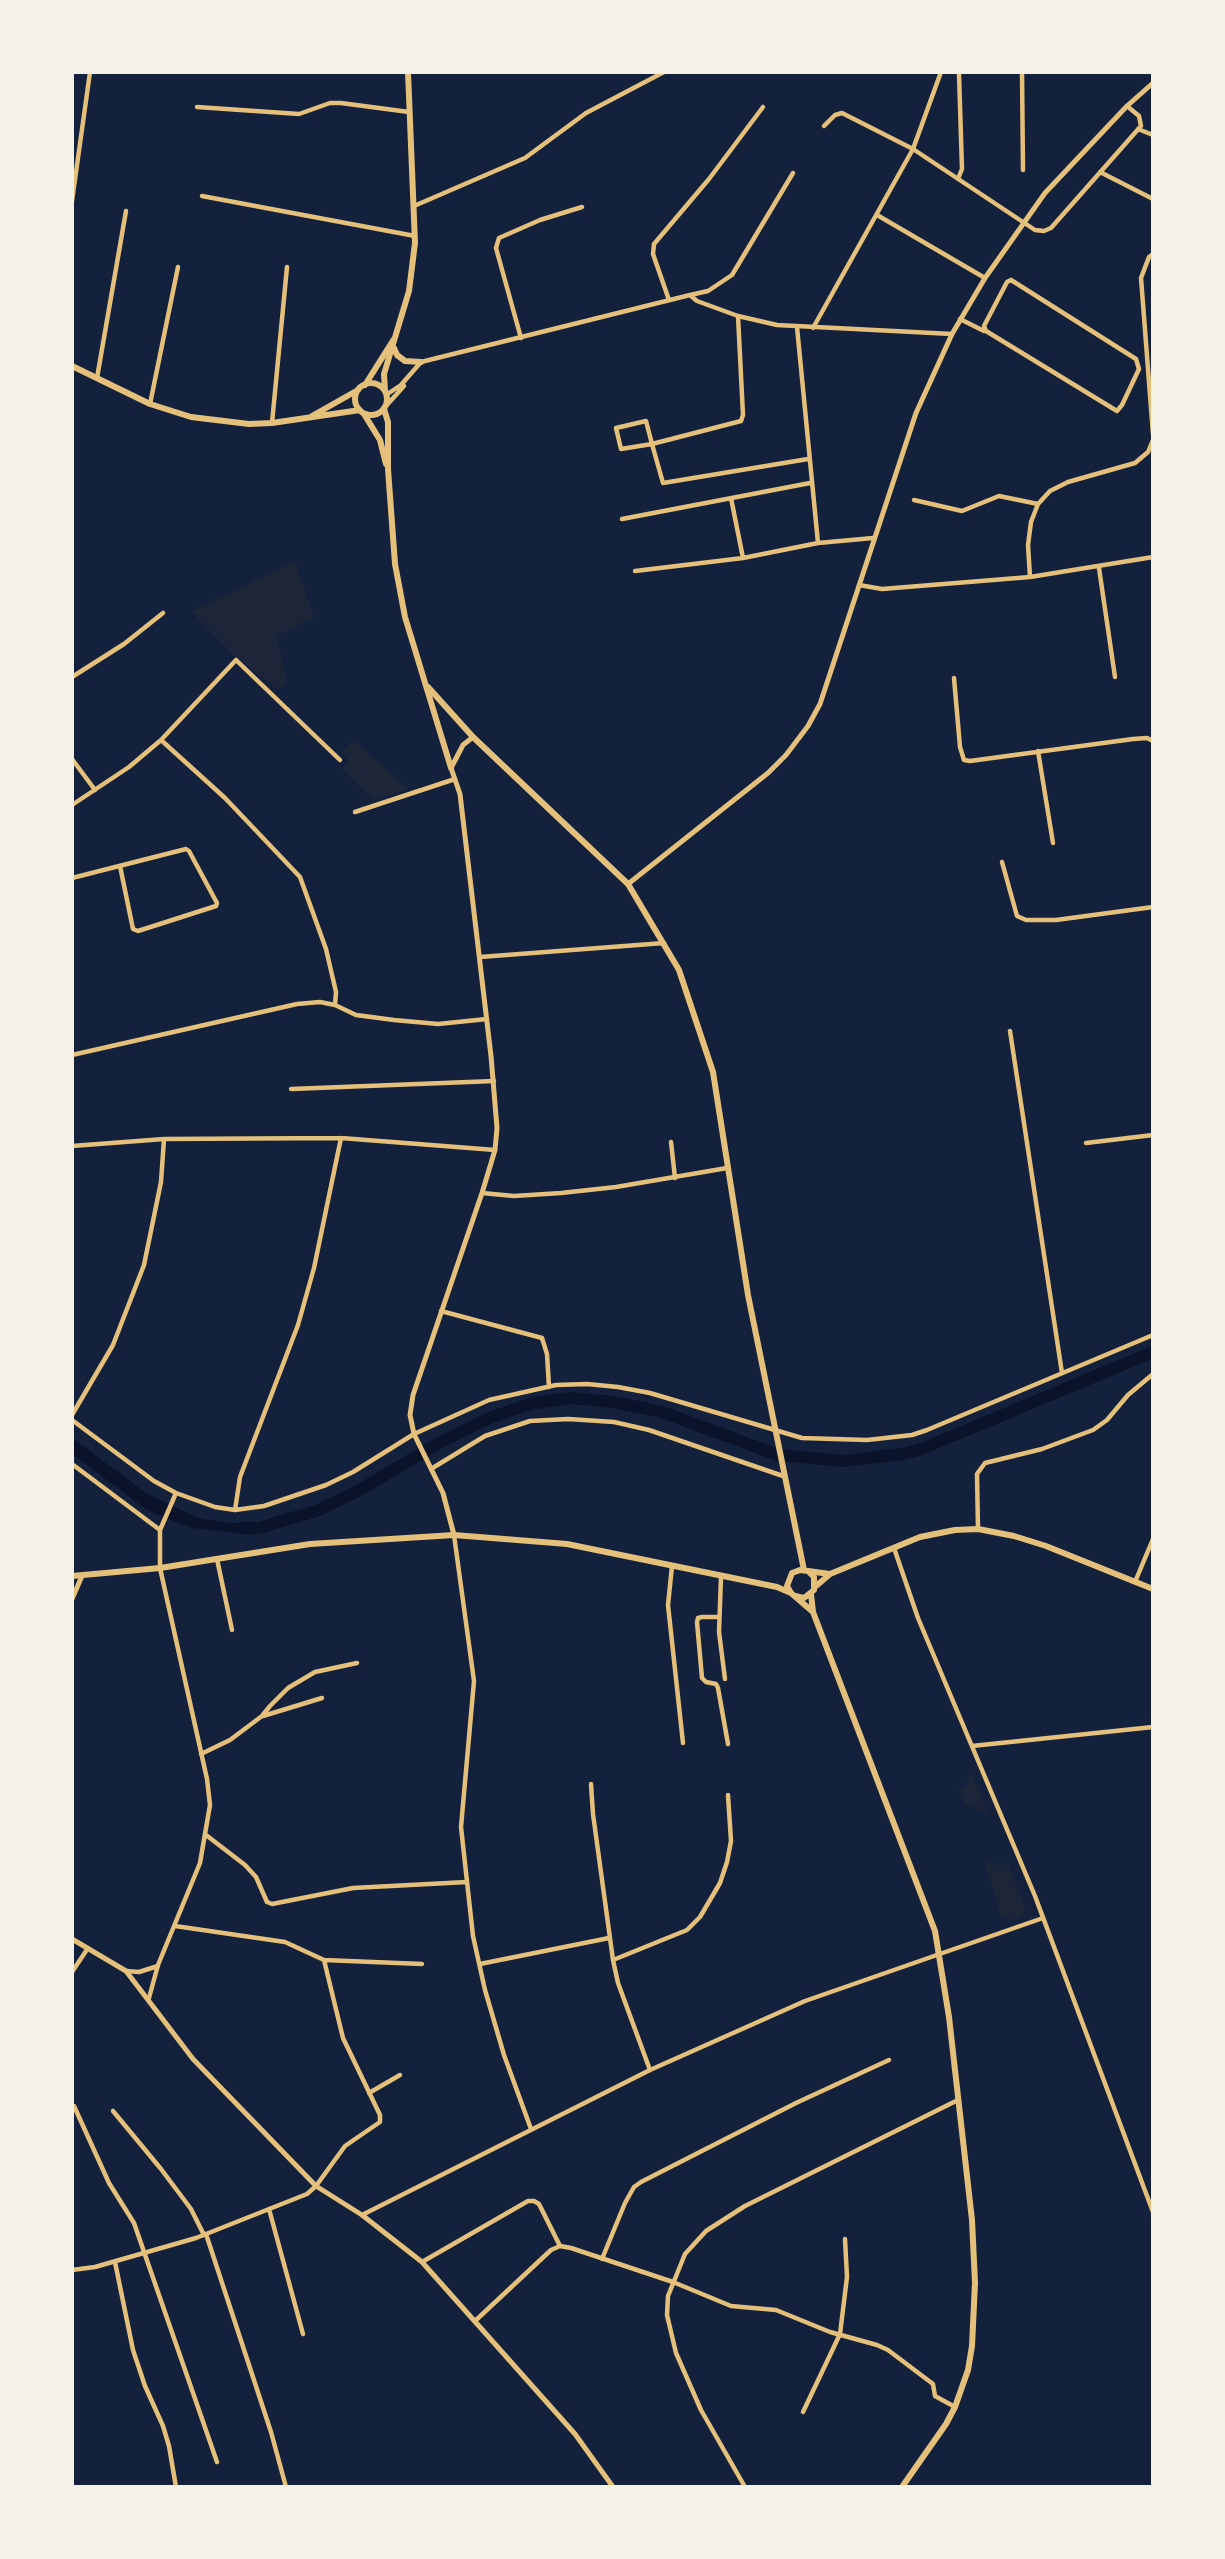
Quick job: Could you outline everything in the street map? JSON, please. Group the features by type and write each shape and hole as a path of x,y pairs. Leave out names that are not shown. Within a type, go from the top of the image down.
{"main road":[{"path":"408,72 415,236 410,291 384,374 388,469 395,564 405,617 451,768"},
{"path":"388,469 380,440 356,401 400,328"},
{"path":"394,347 397,355 405,361 421,362"},
{"path":"72,366 150,404 191,417 249,424 272,423 361,411 374,415 385,407"},
{"path":"308,418 362,387 373,384 385,393"},
{"path":"428,687 473,737 628,884 664,943 684,983 713,1072 750,1308 781,1467 800,1553 806,1570 814,1577 816,1586"},
{"path":"72,1576 160,1568 310,1544 454,1535 567,1544 777,1587 804,1598 830,1574 893,1547 939,1532 978,1529 1046,1546 1153,1589"},
{"path":"800,1553 787,1586 793,1595 813,1612"},
{"path":"777,1587 791,1575 806,1570 830,1574"},
{"path":"811,1594 813,1612 936,1931 941,1954 972,2220 975,2283 968,2370 955,2407 930,2449 902,2487"}],"street":[{"path":"72,201 90,72"},
{"path":"414,206 525,158 586,113 664,72"},
{"path":"813,328 913,149 941,72"},
{"path":"1022,72 1023,170"},
{"path":"958,179 962,169 960,74"},
{"path":"628,884 768,773 808,726 820,704 916,412 960,319 1021,223 1070,165 1153,83"},
{"path":"197,107 299,114 330,103 341,103 409,112"},
{"path":"824,126 842,113 913,149 1021,223 1044,231 1051,228 1139,129 1142,121 1127,106"},
{"path":"669,300 653,254 654,244 709,179 763,107"},
{"path":"1139,129 1153,135"},
{"path":"1100,172 1153,199"},
{"path":"385,393 401,386 421,362 708,291 732,275 793,173"},
{"path":"202,196 415,236"},
{"path":"521,338 496,248 499,238 540,220 582,207"},
{"path":"97,378 126,211"},
{"path":"877,215 985,278"},
{"path":"1030,578 1028,545 1031,522 1038,504 1050,491 1068,482 1135,463 1148,452 1153,437 1142,278 1149,257 1153,254"},
{"path":"150,404 178,267"},
{"path":"272,423 287,267"},
{"path":"960,319 986,331 1117,411 1139,369 1136,359 1011,280 1007,282 984,326 986,331"},
{"path":"690,295 697,301 738,316 797,327 952,334"},
{"path":"738,316 743,415 741,421 652,444 621,449 616,428 646,421 652,444 663,483 808,459"},
{"path":"797,327 818,543"},
{"path":"385,407 399,393 409,377"},
{"path":"622,519 811,483"},
{"path":"914,500 962,511 999,496 1038,504"},
{"path":"731,498 743,558"},
{"path":"635,571 743,558 818,543 873,538"},
{"path":"858,585 882,589 1030,578 1153,558"},
{"path":"1099,568 1115,677"},
{"path":"72,677 124,645 163,613"},
{"path":"72,805 161,740 236,660 340,760"},
{"path":"954,678 960,747 964,760 1147,738 1153,741"},
{"path":"473,737 463,745 451,768 460,794 480,957 494,1081 497,1128 495,1150 413,1395 410,1415 415,1437 443,1493 454,1535 474,1681 460,1827 479,1964 504,2055 531,2129"},
{"path":"161,740 225,798 300,877 326,949 337,992 335,1005"},
{"path":"1038,751 1053,843"},
{"path":"72,759 95,790"},
{"path":"355,812 455,779"},
{"path":"72,878 186,849 218,902 216,905 138,931 133,929 120,866"},
{"path":"1002,862 1017,916 1026,920 1056,920 1153,907"},
{"path":"480,957 664,943"},
{"path":"72,1055 264,1009 320,1002 335,1005 356,1015 394,1020 438,1024 487,1019"},
{"path":"1010,1031 1062,1373"},
{"path":"291,1089 494,1081"},
{"path":"1086,1143 1153,1135"},
{"path":"72,1146 164,1139 341,1138 495,1150"},
{"path":"235,1510 240,1477 298,1325 314,1268 341,1138"},
{"path":"164,1139 159,1192 144,1265 113,1345 72,1418 154,1481 176,1493 215,1507 235,1510 264,1506 326,1485 489,1401 549,1387 587,1384 618,1387 673,1399 717,1415 802,1438 867,1440 912,1435 1000,1401 1153,1335"},
{"path":"671,1142 675,1178"},
{"path":"482,1193 514,1196 561,1193 675,1178 727,1168"},
{"path":"441,1311 542,1338 547,1354 549,1387"},
{"path":"978,1529 976,1474 985,1463 1042,1449 1093,1430 1107,1420 1128,1395 1153,1374"},
{"path":"430,1468 485,1436 530,1421 568,1419 614,1422 649,1430 783,1476"},
{"path":"72,1464 160,1530"},
{"path":"149,1998 158,1965 200,1863 210,1805 160,1568 160,1530 176,1493"},
{"path":"1135,1582 1153,1539"},
{"path":"893,1547 918,1618 1043,1918 1153,2212"},
{"path":"217,1559 232,1630"},
{"path":"672,1565 668,1605 682,1743"},
{"path":"72,1599 82,1576"},
{"path":"721,1577 719,1617 725,1679"},
{"path":"719,1617 702,1617 698,1618 697,1622 702,1678 706,1682 716,1684 718,1688 728,1744"},
{"path":"201,1754 230,1740 262,1716 289,1688 315,1672 357,1663"},
{"path":"262,1716 322,1698"},
{"path":"972,1746 1153,1727"},
{"path":"591,1784 613,1960 618,1983 650,2070"},
{"path":"613,1960 687,1930 700,1917 720,1883 727,1862 731,1841 728,1795"},
{"path":"206,1835 245,1865 256,1877 267,1902 272,1904 353,1888 467,1882"},
{"path":"362,2215 650,2070 805,2001 1043,1918"},
{"path":"175,1926 285,1942 324,1960 422,1964"},
{"path":"479,1964 609,1938"},
{"path":"72,1939 126,1971 193,2059 316,2186 362,2215 422,2262 575,2434 612,2487"},
{"path":"72,1972 88,1948"},
{"path":"72,2270 115,2262 205,2235 307,2194 345,2146 380,2122 380,2115 343,2038 324,1960"},
{"path":"126,1971 139,1972 158,1965"},
{"path":"602,2259 625,2203 634,2187 641,2182 796,2102 890,2060"},
{"path":"369,2093 400,2075"},
{"path":"745,2487 701,2410 676,2353 667,2315 673,2282 685,2254 695,2241 715,2224 745,2206 836,2158 958,2100"},
{"path":"74,2106 109,2183 134,2223 146,2252 217,2462"},
{"path":"113,2111 169,2179 191,2209 205,2235 271,2432 286,2487"},
{"path":"422,2262 528,2201 538,2204 560,2246"},
{"path":"269,2209 303,2334"},
{"path":"803,2412 840,2334 847,2277 845,2239"},
{"path":"475,2321 551,2250 560,2246 673,2282 731,2306 776,2310 888,2350 933,2384 935,2396 955,2407"},
{"path":"115,2262 133,2350 163,2426 176,2487"}],"shaded area":[{"path":"295,561 314,617 277,636 287,684 277,689 233,655 191,611"},
{"path":"354,740 408,789 373,800 342,768 349,761 341,752"},
{"path":"72,1438 146,1493 198,1518 254,1523 257,1535 192,1528 150,1512 72,1454"},
{"path":"971,1771 988,1813 964,1804 959,1790 965,1788"},
{"path":"984,1860 1002,1866 1007,1861 1025,1907 1021,1917 1011,1920 1001,1916"}],"waterway":[{"path":"242,1528 259,1528 319,1510 356,1492 439,1443 489,1418 530,1404 570,1398 613,1402 662,1412 778,1455 844,1461 919,1450 1153,1352"}]}
